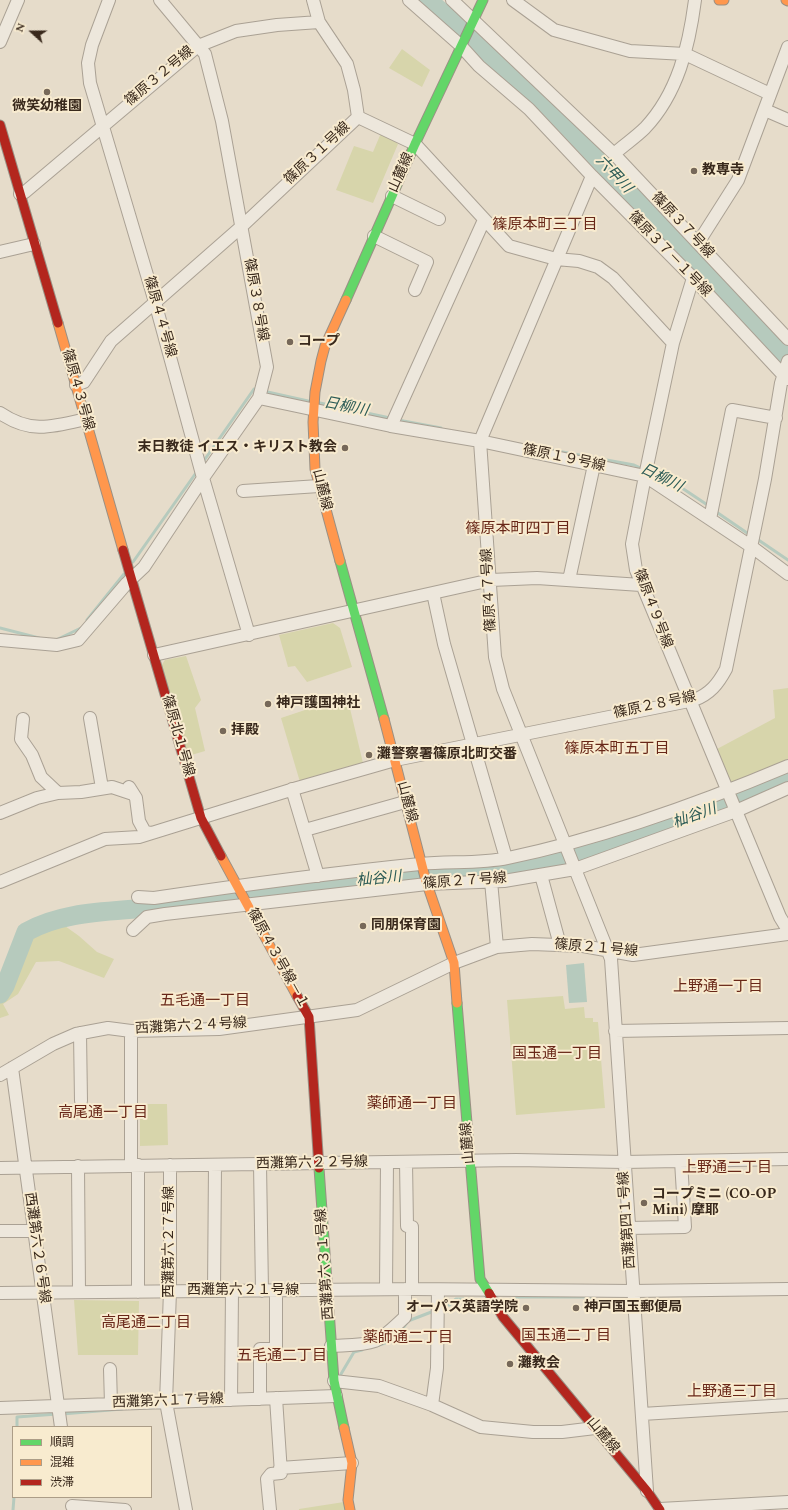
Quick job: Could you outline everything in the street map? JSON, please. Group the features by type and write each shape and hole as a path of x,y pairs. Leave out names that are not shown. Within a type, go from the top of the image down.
{"main road":[{"name":"山麓線","path":"483,0 460,45 415,144 326,346 317,375 312,409 312,444 319,486 422,865 454,963 480,1279 503,1317 647,1491 656,1510"},
{"path":"719,0 724,0"},
{"name":"篠原４３号線","path":"0,125 5,161 20,194 154,654"},
{"name":"篠原北１号線","path":"154,654 201,818"},
{"path":"201,818 237,887"},
{"name":"篠原４３号線－１","path":"237,887 309,1017"},
{"name":"西灘第六３１号線","path":"309,1017 334,1381 336,1396 352,1463 348,1500 350,1510"}],"street":[{"path":"0,42 18,0"},
{"name":"篠原４４号線","path":"109,0 92,45 88,63 90,83 156,302 202,476 249,635"},
{"name":"篠原３８号線","path":"0,640 56,645 78,640 131,578 144,568 202,476 259,397 267,367 222,122 205,54 160,0"},
{"path":"313,0 319,22 347,64 354,90 358,116"},
{"name":"篠原３７－１号線","path":"409,0 460,45 479,66 530,109 592,176 693,278 786,377"},
{"name":"篠原３７号線","path":"452,0 474,19 614,154 788,339"},
{"path":"513,0 554,30 591,42 630,51 686,54 770,94"},
{"path":"614,154 645,128 664,102 686,54 695,0"},
{"name":"篠原３２号線","path":"20,194 25,192 198,46 236,31 277,25 319,22"},
{"path":"698,244 738,180 788,47"},
{"path":"765,110 788,120"},
{"name":"篠原３１号線","path":"76,385 84,382 102,352 111,341 242,226 358,116 415,144 508,246 556,259 579,261 598,267 613,278 673,343"},
{"name":"篠原４７号線","path":"575,869 520,735 503,689 495,657 482,437 592,176"},
{"path":"392,196 439,219"},
{"path":"392,426 484,220"},
{"path":"374,236 427,262 415,290"},
{"path":"0,252 34,244"},
{"name":"篠原４９号線","path":"693,278 673,343 632,544 636,570 641,585 736,812"},
{"name":"篠原２８号線","path":"0,882 105,840 152,833 292,789 394,760 689,700 703,696 711,691 720,682 726,670 788,361"},
{"name":"篠原１９号線","path":"259,397 392,426 482,437 594,465 646,472 752,546 788,574"},
{"path":"710,518 732,410 776,418"},
{"path":"0,413 12,421 32,428 51,427 86,419"},
{"path":"569,580 594,465"},
{"path":"243,491 319,486"},
{"path":"154,654 249,635 491,580 537,578 641,585"},
{"path":"433,594 444,644 506,858"},
{"path":"90,718 102,785"},
{"path":"23,719 21,739 32,755 41,777 63,793"},
{"name":"篠原２７号線","path":"138,897 154,898 318,876 506,858 566,845 632,825 728,791 788,766"},
{"path":"0,813 37,798 102,785 119,788 133,794 138,805 141,827 145,832 152,833"},
{"name":"篠原２７号線","path":"133,930 147,917 246,903 427,883 491,881 575,869 736,812 788,788"},
{"path":"292,789 318,876"},
{"path":"305,830 405,802"},
{"path":"736,812 780,917 788,930"},
{"path":"575,869 607,950"},
{"path":"541,874 560,945"},
{"path":"491,881 497,947"},
{"name":"篠原２１号線","path":"454,963 497,947 532,944 560,945 607,950 633,955 788,934"},
{"name":"西灘第四１号線","path":"607,950 611,959 632,1291 647,1491"},
{"name":"西灘第六２４号線","path":"0,1075 53,1044 80,1033 108,1028 131,1031 219,1029 357,1010 454,963"},
{"path":"615,1032 788,1028"},
{"path":"131,1031 138,1292"},
{"path":"80,1033 80,1101"},
{"name":"西灘第六２６号線","path":"12,1068 33,1231 61,1426"},
{"name":"西灘第六２２号線","path":"0,1168 134,1165 470,1162 516,1160 624,1162 788,1159"},
{"path":"628,1228 685,1227 681,1161"},
{"path":"386,1289 387,1162"},
{"path":"331,1346 360,1344 375,1341 391,1330 405,1317 412,1227 407,1226 406,1162"},
{"path":"214,1291 215,1164"},
{"path":"260,1164 262,1291"},
{"name":"西灘第六２７号線","path":"170,1165 170,1291 166,1402 186,1510"},
{"path":"78,1166 79,1292"},
{"path":"0,1231 33,1231"},
{"name":"西灘第六２１号線","path":"0,1293 328,1291 386,1289 632,1291 788,1289"},
{"path":"432,1405 437,1360 438,1290"},
{"path":"231,1400 232,1291"},
{"path":"260,1399 260,1349 276,1349 276,1291"},
{"path":"110,1369 111,1404"},
{"path":"334,1381 379,1386 432,1405 481,1427 533,1432 562,1432 595,1428"},
{"name":"西灘第六１７号線","path":"0,1408 336,1396"},
{"path":"270,1510 267,1479 271,1474 281,1473 276,1398"},
{"path":"642,1414 788,1405"},
{"path":"280,1468 352,1463"},
{"path":"656,1510 788,1502"},
{"path":"71,1504 125,1510"}],"shaded area":[{"path":"402,49 430,70 422,87 389,68"},
{"path":"381,133 386,134 398,144 373,203 336,190 354,146 373,152"},
{"path":"333,623 340,628 352,667 307,682 295,666 288,667 279,635"},
{"path":"186,656 201,700 195,708 205,751 188,756 161,666 165,660"},
{"path":"788,688 788,762 736,784 730,782 717,749 775,718 773,690"},
{"path":"347,696 363,763 300,782 281,718"},
{"path":"65,926 97,952 114,959 104,978 59,961 36,962 18,994 3,1004 9,1015 0,1018 0,1003 8,990 6,967 16,940 33,929"},
{"path":"584,963 587,1002 569,1003 566,965"},
{"path":"563,996 565,1009 584,1007 585,1018 593,1018 593,1022 598,1022 605,1108 516,1115 507,1000"},
{"path":"140,1104 167,1104 168,1145 140,1146"},
{"path":"74,1300 139,1301 138,1355 78,1355"},
{"path":"344,1502 345,1510 299,1510 299,1509"}],"waterway":[{"name":"六甲川","path":"428,0 553,111 788,360"},
{"name":"日柳川","path":"203,462 254,389 257,390"},
{"name":"日柳川","path":"263,391 308,401"},
{"name":"日柳川","path":"320,403 390,418"},
{"name":"日柳川","path":"398,420 441,428"},
{"name":"日柳川","path":"535,447 634,465 643,469"},
{"name":"日柳川","path":"133,562 198,470"},
{"name":"日柳川","path":"650,473 679,486 709,506"},
{"name":"日柳川","path":"715,511 750,535"},
{"name":"日柳川","path":"757,539 788,560"},
{"name":"日柳川","path":"87,620 124,574"},
{"name":"日柳川","path":"0,628 39,638"},
{"name":"日柳川","path":"56,640 81,628"},
{"name":"杣谷川","path":"0,994 5,986 26,932 56,920 90,913 156,907 367,881 531,865 569,857 643,835 716,808 788,778"},
{"path":"516,1297 594,1297"},
{"path":"449,1305 456,1299 473,1299"},
{"path":"379,1345 385,1343 400,1332 408,1321 434,1311"},
{"path":"341,1374 354,1352 362,1350"},
{"path":"62,1414 122,1409"},
{"path":"17,1426 17,1417 57,1414"},
{"path":"13,1510 14,1498"}],"traffic: fast":[{"path":"346,300 415,144 483,0"},
{"path":"340,561 384,719"},
{"path":"457,1003 480,1279 489,1293"},
{"path":"319,1168 334,1381 344,1428"}],"traffic: slow":[{"path":"719,0 724,0"},
{"path":"340,561 315,469 313,422 315,392 325,346 346,300"},
{"path":"58,323 123,550"},
{"path":"384,719 426,881 454,963 457,1003"},
{"path":"221,856 297,996"},
{"path":"344,1428 352,1463 348,1500 350,1510"}],"traffic: jam":[{"path":"0,125 58,323"},
{"path":"123,550 201,818 221,856"},
{"path":"297,996 309,1017 319,1168"},
{"path":"489,1293 503,1317 647,1491 660,1510"}],"place":[{"name":"微笑幼稚園","path":"47,92"},
{"name":"教専寺","path":"694,171"},
{"name":"コープ","path":"290,342"},
{"name":"末日教徒 イエス・キリスト教会","path":"345,448"},
{"name":"神戸護国神社","path":"268,704"},
{"name":"拝殿","path":"223,731"},
{"name":"灘警察署篠原北町交番","path":"369,755"},
{"name":"同朋保育園","path":"363,926"},
{"name":"コープミニ (CO-OP Mini) 摩耶","path":"644,1203"},
{"name":"オーパス英語学院","path":"526,1308"},
{"name":"神戸国玉郵便局","path":"576,1308"},
{"name":"灘教会","path":"510,1364"}],"district":[{"name":"篠原本町三丁目","path":"545,226"},
{"name":"篠原本町四丁目","path":"518,530"},
{"name":"篠原本町五丁目","path":"617,750"},
{"name":"上野通一丁目","path":"718,988"},
{"name":"五毛通一丁目","path":"205,1002"},
{"name":"国玉通一丁目","path":"557,1055"},
{"name":"薬師通一丁目","path":"412,1105"},
{"name":"高尾通一丁目","path":"103,1114"},
{"name":"上野通二丁目","path":"727,1169"},
{"name":"高尾通二丁目","path":"146,1324"},
{"name":"国玉通二丁目","path":"566,1337"},
{"name":"薬師通二丁目","path":"408,1339"},
{"name":"五毛通二丁目","path":"282,1357"},
{"name":"上野通三丁目","path":"732,1393"}]}
